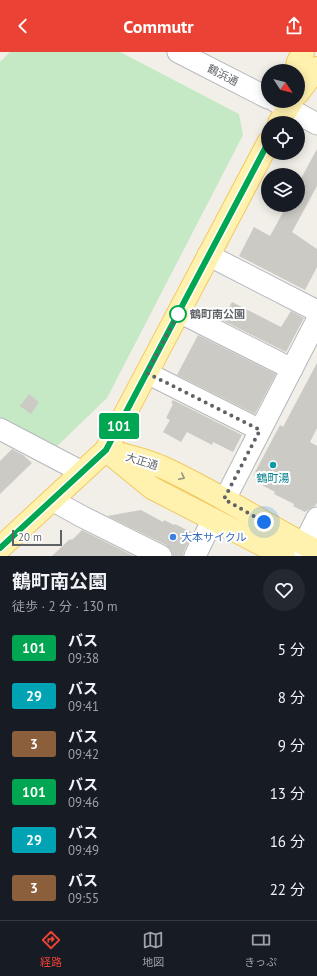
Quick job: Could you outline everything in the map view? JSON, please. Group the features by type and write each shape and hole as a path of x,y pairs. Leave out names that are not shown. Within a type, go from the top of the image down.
{"main road":[{"path":"298,64 303,52"},
{"path":"305,81 317,68"},
{"path":"0,548 106,450 261,156"},
{"name":"大正通","path":"106,450 160,466 224,499 306,550"},
{"name":"大正通","path":"106,450 152,488 284,556"}],"street":[{"name":"鶴浜通","path":"178,52 261,92"},
{"name":"鶴浜通","path":"292,108 317,124"},
{"path":"208,255 317,311"},
{"path":"179,312 292,370"},
{"path":"224,499 317,320"},
{"path":"147,373 260,430"},
{"path":"0,429 82,472"},
{"path":"52,500 161,556"},
{"path":"306,550 317,518"},
{"path":"195,556 213,519"}],"green space":[{"name":"鶴町南公園","path":"10,52 120,52 239,114 243,135 107,398 56,447 0,418 0,62"}],"building":[{"path":"317,149 317,186 305,208 305,171"},
{"path":"283,212 303,212 292,232 317,249 317,267 305,290 239,256 254,227 270,236"},
{"path":"232,302 281,327 291,311 304,318 286,352 222,320"},
{"path":"198,335 276,374 255,414 177,375"},
{"path":"317,363 317,428 310,442 317,446 317,503 305,512 293,506 294,504 274,494 275,492 256,482 254,474 280,425 283,427"},
{"path":"29,394 39,402 31,414 20,406"},
{"path":"173,400 242,435 233,452 213,442 212,445 187,432 181,442 163,432 170,420 166,418 173,404 171,403"},
{"path":"12,449 23,455 32,463 0,494 0,461"},
{"path":"141,510 163,522 164,520 174,525 175,524 193,533 183,556 173,556 171,550 166,545 107,516"},
{"path":"82,530 134,556 52,556"}],"bus line":[{"name":"101","path":"0,548 106,450 261,156"}],"place":[{"name":"鶴町南公園","path":"178,314"},
{"name":"鶴町湯","path":"273,465"},
{"name":"大本サイクル","path":"173,537"}],"route":[{"path":"178,314 179,312 147,373 260,430 224,499 264,522"}]}
